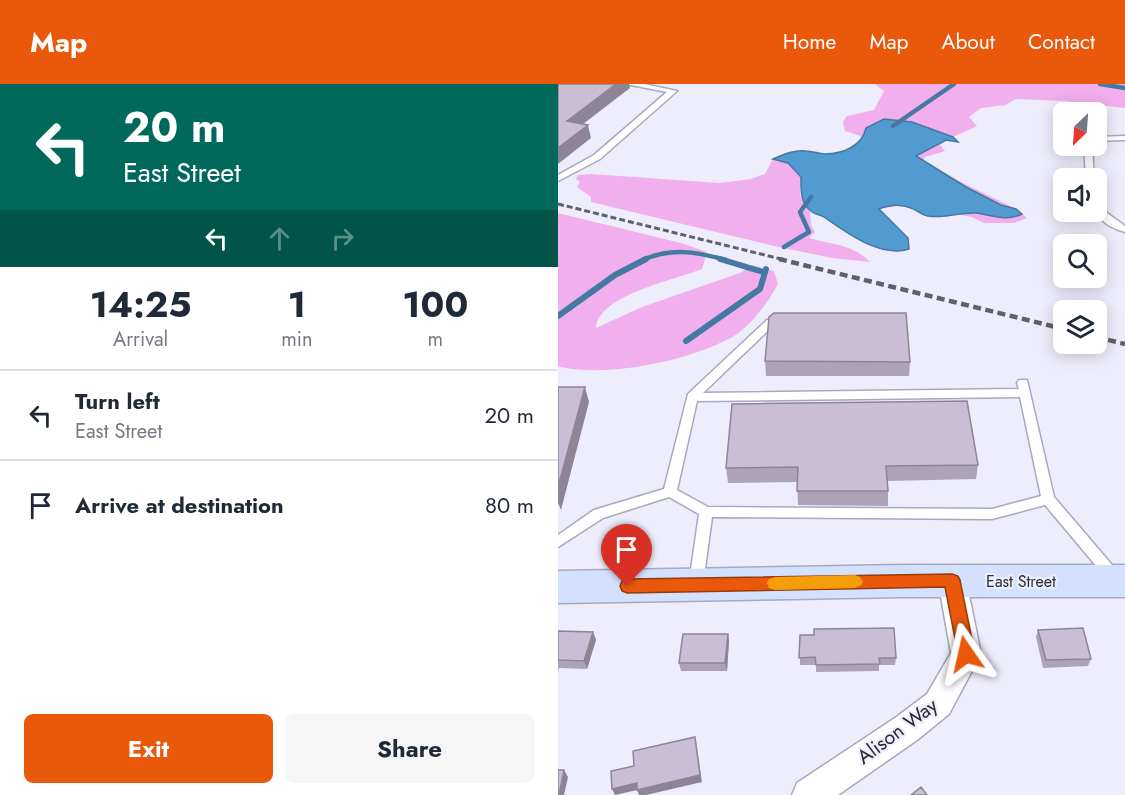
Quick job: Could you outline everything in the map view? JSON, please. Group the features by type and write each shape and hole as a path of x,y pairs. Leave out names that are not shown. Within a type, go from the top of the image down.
{"main road":[{"name":"East Street","path":"558,587 952,580 1121,581"}],"street":[{"name":"Alison Way","path":"809,795 906,729 938,704 966,654 952,580"}],"lane":[{"path":"558,178 597,156 673,92 630,84"},
{"path":"1107,139 1125,138"},
{"path":"1107,221 1125,230"},
{"path":"670,492 692,397 771,322 791,315"},
{"path":"692,397 1024,388 1048,499 1121,581"},
{"path":"558,542 599,514 670,492 706,512 992,514 1048,499"},
{"path":"696,585 706,512"}],"shaded area":[{"path":"875,84 1125,84 1125,108 1107,106 1107,102 1015,99 1006,105 981,108 969,117 977,126 953,137 958,142 946,140 940,145 945,151 925,157 923,161 1016,209 1027,218 1014,223 984,223 972,217 957,214 947,217 925,216 910,207 878,209 845,150 851,149 864,137 845,131 843,122 847,116 874,110 884,91"},
{"path":"773,159 788,163 801,177 800,195 810,211 811,225 815,232 809,238 849,248 870,262 832,258 774,246 591,202 591,197 577,187 580,182 576,179 578,175 591,174 719,183 751,179 765,174"},
{"path":"558,213 681,243 707,252 702,269 623,298 600,316 596,328 642,307 740,273 752,265 774,271 778,284 749,324 737,334 699,352 650,365 624,368 600,370 558,366"}],"water":[{"path":"884,119 912,122 953,137 958,142 946,140 916,156 966,187 1001,205 1016,209 1022,214 1010,218 976,213 934,217 903,206 879,209 908,238 909,249 887,250 864,242 812,212 803,200 801,177 788,163 773,159 797,151 825,154 845,151 860,140 866,128"}],"building":[{"path":"558,84 616,84 567,121 588,125 558,148"},
{"path":"774,313 906,313 910,362 765,361 769,317"},
{"path":"558,387 585,387 558,487"},
{"path":"967,401 978,465 886,466 888,491 797,491 798,467 726,468 732,404"},
{"path":"894,628 896,658 879,658 880,664 816,665 815,657 799,658 800,635 814,635 814,629"},
{"path":"1083,628 1091,659 1046,660 1038,630"},
{"path":"558,631 593,632 584,661 558,660"},
{"path":"683,634 728,634 725,663 679,663"},
{"path":"695,737 700,775 637,790 637,783 612,789 611,771 634,766 633,751"},
{"path":"558,770 564,770 559,795 558,795"},
{"path":"921,787 927,795 911,795"}],"waterway":[{"path":"893,126 954,84"},
{"path":"1100,84 1125,88"},
{"path":"784,247 809,232 800,212 811,197"},
{"path":"643,260 674,252 726,260"},
{"path":"558,316 615,275 646,259"},
{"path":"720,259 763,272"},
{"path":"686,341 760,289 766,269"}],"railway":[{"path":"558,204 785,260"},
{"path":"779,259 1053,326"},
{"path":"1107,340 1125,344"}],"slow traffic":[{"path":"775,583 855,582"}],"route":[{"path":"627,586 952,580 966,654"}]}
